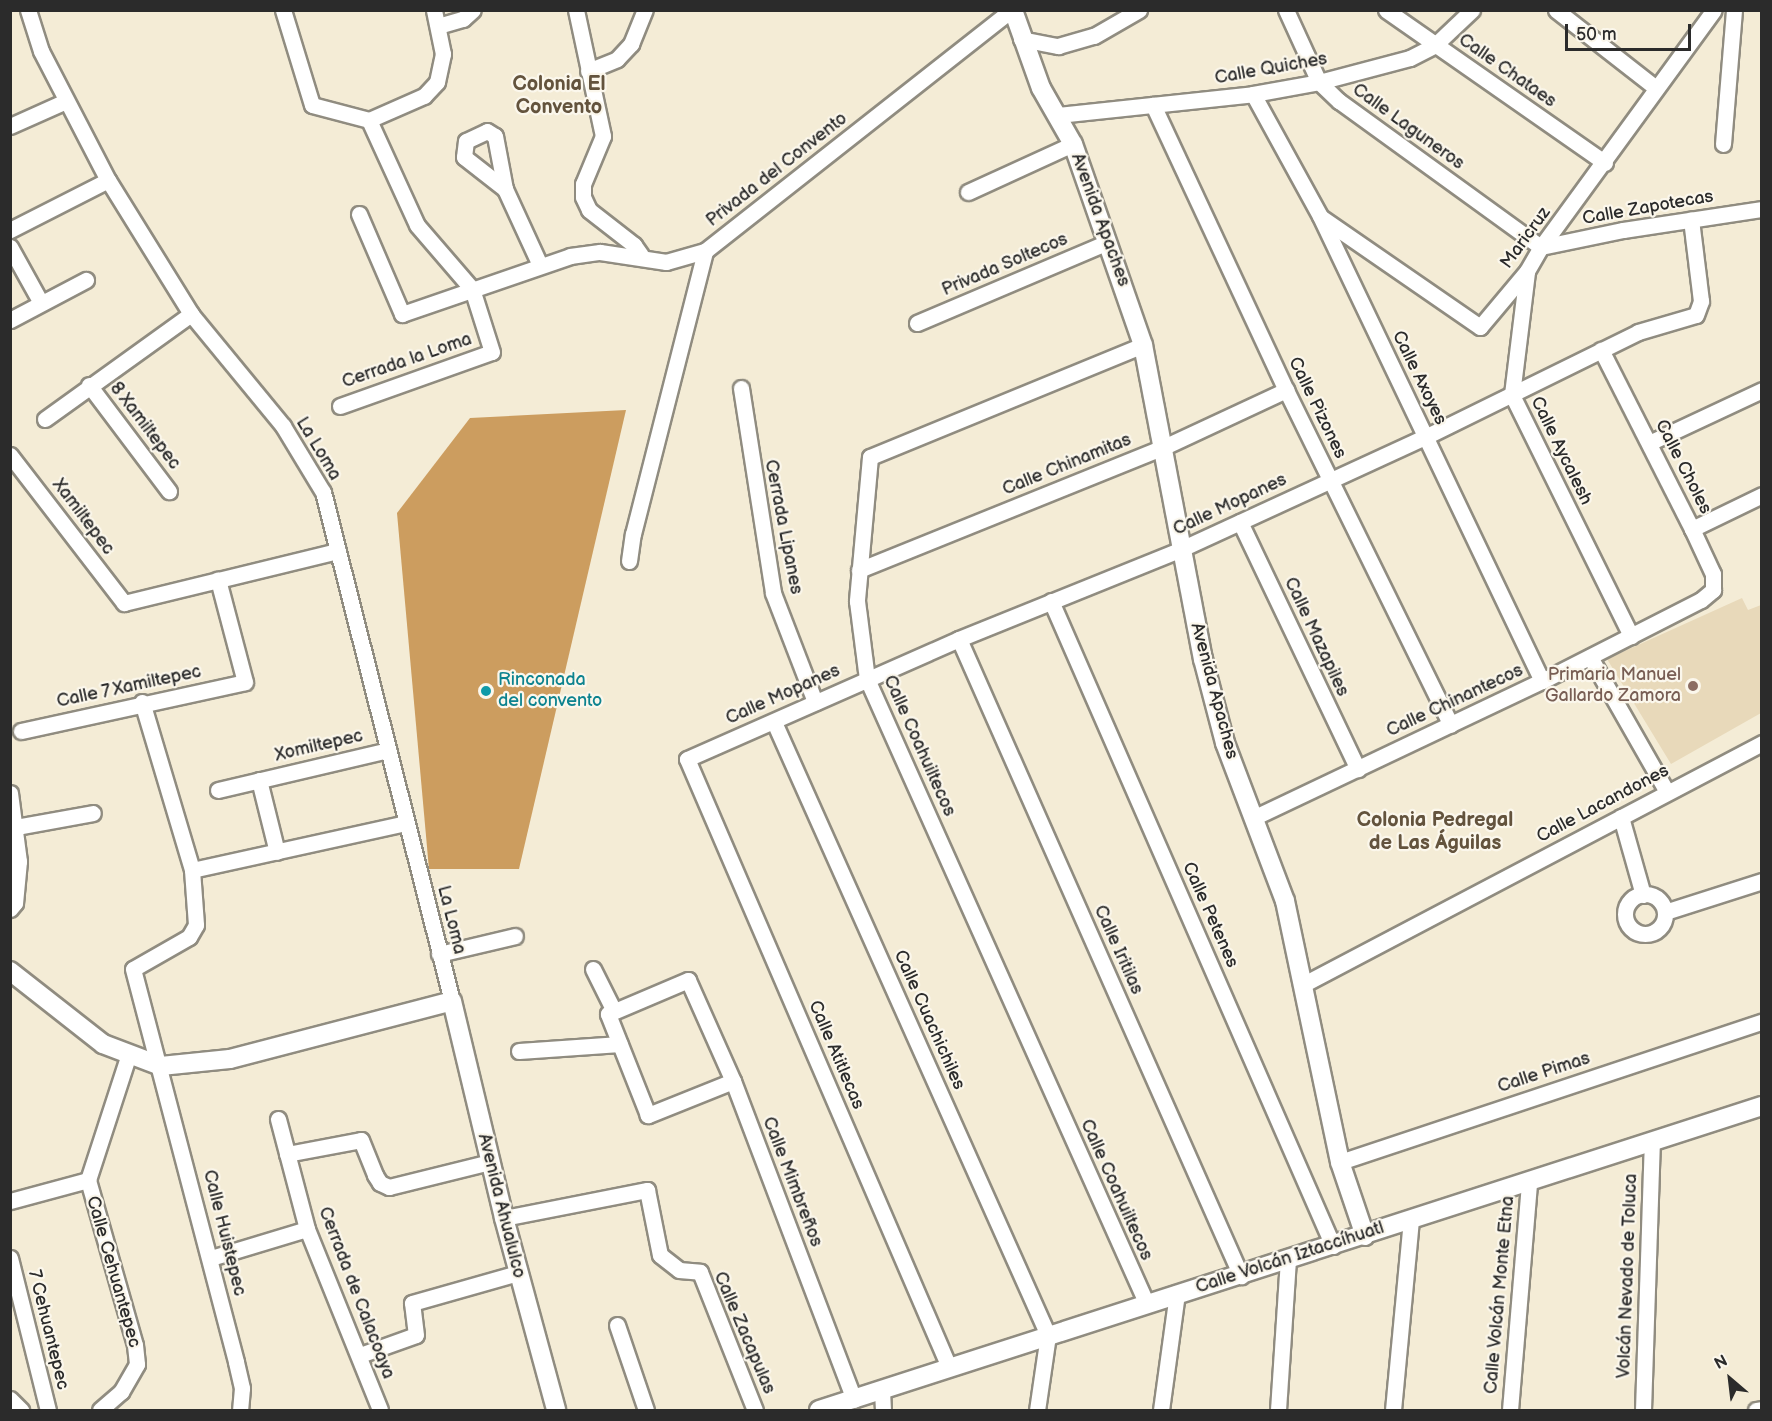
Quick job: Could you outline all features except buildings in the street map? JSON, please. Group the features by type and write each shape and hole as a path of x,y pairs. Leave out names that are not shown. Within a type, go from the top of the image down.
{"street":[{"name":"La Loma","path":"28,10 41,51 108,180 191,314 283,426 323,492 452,1001"},
{"path":"283,10 312,105 369,120 424,96 437,82 443,54 436,18 463,19 473,10"},
{"path":"576,10 603,136 583,183 584,197 589,210 634,245 641,255"},
{"path":"588,71 617,59 631,44 645,10"},
{"name":"Avenida Apaches","path":"1012,10 1041,88 1072,144 1143,345 1164,447 1179,550 1225,744 1255,817 1285,901 1340,1162 1365,1236"},
{"name":"Privada del Convento","path":"629,561 633,534 705,250 1012,10"},
{"path":"1022,39 1058,46 1094,36 1139,10"},
{"name":"Calle Laguneros","path":"1286,10 1319,82 1338,101 1541,247"},
{"name":"Calle Chataes","path":"1386,10 1605,163"},
{"name":"Calle Quiches","path":"1058,115 1253,94 1319,82 1410,58 1435,45 1472,10"},
{"path":"1556,10 1656,88"},
{"name":"Maricruz","path":"1320,216 1480,327 1527,271 1541,247 1605,163 1656,88 1714,10"},
{"path":"1724,144 1734,10"},
{"name":"Calle Axoyes","path":"1253,94 1320,216 1542,681"},
{"path":"10,126 66,101"},
{"name":"Calle Pizones","path":"1153,105 1286,390 1451,725"},
{"path":"369,120 417,225 472,289"},
{"path":"968,192 1072,144"},
{"path":"10,230 108,180"},
{"path":"505,189 540,265"},
{"name":"Calle Zapotecas","path":"1541,247 1761,209"},
{"path":"359,214 402,315 540,265 600,252 641,255 666,262 705,250"},
{"name":"Calle Mopanes","path":"687,759 959,639 1179,550 1425,437 1638,332 1696,315 1701,301 1691,220"},
{"name":"Privada Soltecos","path":"917,323 1108,242"},
{"path":"10,247 41,303"},
{"name":"Calle Aycalesh","path":"1527,271 1512,395 1631,636"},
{"path":"10,320 86,280"},
{"name":"Cerrada la Loma","path":"340,406 492,352 472,289"},
{"path":"45,418 191,314"},
{"name":"Calle Coahuiltecos","path":"1143,345 870,457 857,601 867,679 1146,1302"},
{"name":"Calle Choles","path":"1601,350 1713,574 1713,590 1701,600"},
{"name":"8 Xamiltepec","path":"90,385 169,490"},
{"name":"Cerrada Lipanes","path":"741,388 773,593 815,702"},
{"name":"Calle Chinamitas","path":"859,570 1164,447 1286,390"},
{"path":"1649,444 1761,390"},
{"name":"Xamiltepec","path":"10,455 124,603 218,580"},
{"path":"1692,529 1761,495"},
{"name":"Calle Mazapiles","path":"1240,522 1358,769"},
{"path":"218,580 338,551"},
{"name":"Calle 7 Xamiltepec","path":"21,731 142,702 245,682 218,580"},
{"name":"Calle Chinantecos","path":"1255,817 1542,681 1701,600"},
{"name":"Calle Petenes","path":"1051,601 1333,1246"},
{"name":"Calle Iritilas","path":"959,639 1241,1276"},
{"path":"1590,657 1667,792"},
{"path":"142,702 192,870 406,823"},
{"name":"Calle Cuachichiles","path":"774,722 1048,1335"},
{"name":"Calle Lacandones","path":"1304,984 1761,743"},
{"name":"Xomiltepec","path":"218,790 387,750"},
{"name":"Calle Atitlecas","path":"687,759 949,1367"},
{"name":"Xomiltepec","path":"259,780 277,852"},
{"path":"10,793 19,861 10,909"},
{"path":"16,828 93,813"},
{"path":"1621,817 1643,895"},
{"name":"Calle Huistepec","path":"192,870 196,925 189,937 133,969 211,1258 242,1388 240,1410"},
{"path":"1665,912 1761,881"},
{"path":"1643,895 1658,898 1665,912 1664,922 1655,932 1642,934 1630,927 1626,909 1633,898 1643,895"},
{"path":"439,954 515,936"},
{"path":"593,969 615,1011 608,1014 648,1115 733,1081"},
{"path":"10,971 103,1044 161,1066 230,1059 452,1001"},
{"name":"Calle Mimbreños","path":"615,1011 688,980 733,1081 854,1400"},
{"name":"Avenida Ahualulco","path":"452,1001 504,1218 556,1410"},
{"name":"Calle Pimas","path":"1340,1162 1761,1022"},
{"path":"519,1051 620,1044"},
{"name":"Calle Cehuantepec","path":"100,1410 121,1392 137,1364 88,1180 129,1054"},
{"name":"Calle Volcán Iztaccíhuatl","path":"819,1410 1146,1302 1241,1276 1761,1106"},
{"name":"Cerrada de Calacoaya","path":"278,1119 307,1229 360,1355 380,1410"},
{"path":"287,1154 361,1140 375,1175 380,1183 389,1187 490,1162"},
{"name":"Volcán Nevado de Toluca","path":"1643,1410 1652,1143"},
{"path":"10,1201 88,1180"},
{"name":"Calle Volcán Monte Etna","path":"1510,1410 1529,1182"},
{"name":"Calle Zacapulas","path":"504,1218 647,1190 660,1256 679,1270 700,1272 755,1410"},
{"path":"1393,1410 1411,1219"},
{"path":"211,1258 307,1229"},
{"name":"7 Cehuantepec","path":"10,1258 48,1410"},
{"path":"1278,1410 1288,1261"},
{"path":"360,1355 416,1335 412,1303 518,1273"},
{"path":"1161,1410 1177,1293"},
{"path":"617,1325 646,1410"},
{"path":"1037,1410 1048,1335"},
{"path":"882,1391 883,1410"},
{"path":"10,1400 21,1410"},
{"path":"1756,1410 1761,1409"}],"shaded area":[{"name":"Primaria Manuel Gallardo Zamora","path":"1742,598 1748,610 1761,605 1761,713 1671,764 1607,659"}],"place":[{"name":"Primaria Manuel Gallardo Zamora","path":"1693,686"},
{"name":"Rinconada del convento","path":"486,691"}],"district":[{"name":"Colonia El Convento","path":"559,96"},
{"name":"Colonia Pedregal de Las Águilas","path":"1435,832"}]}
